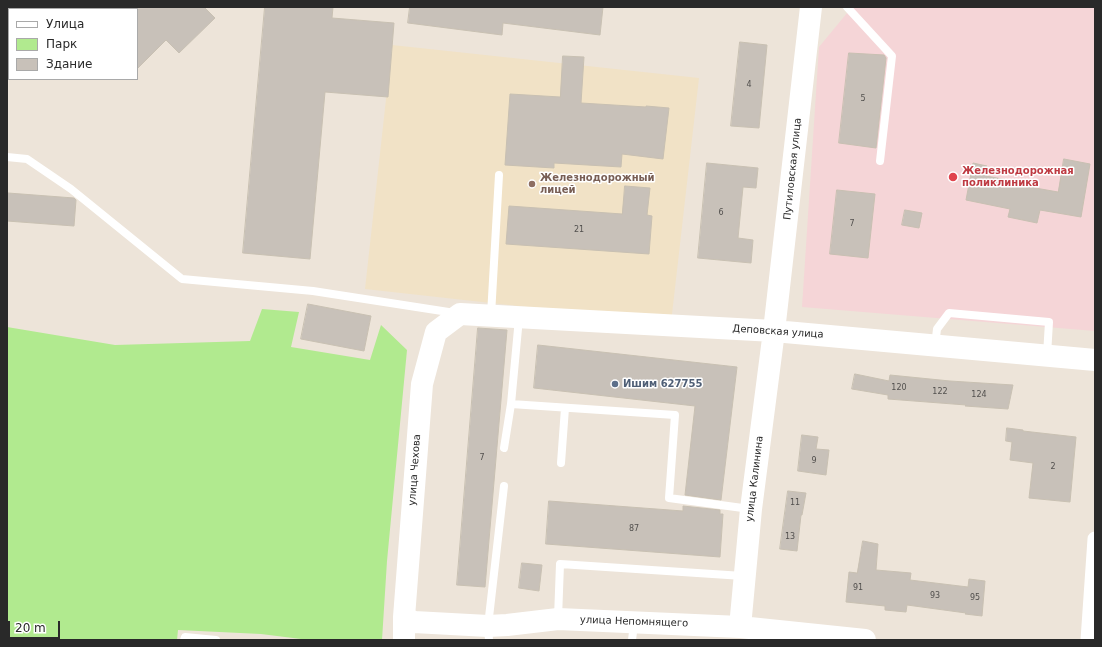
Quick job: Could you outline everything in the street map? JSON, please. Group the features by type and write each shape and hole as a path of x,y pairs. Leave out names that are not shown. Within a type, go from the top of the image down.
{"main road":[{"name":"Путиловская улица","path":"774,331 811,7"},
{"name":"Деповская улица","path":"460,314 774,331 1095,360"},
{"name":"улица Чехова","path":"404,640 404,617 422,384 436,332 460,314"},
{"name":"улица Калинина","path":"740,627 751,509 774,331"},
{"name":"улица Непомнящего","path":"404,617 414,622 489,633 507,625 558,619 633,631 740,627 865,640"}],"street":[{"path":"1088,640 1095,539"}],"lane":[{"path":"847,7 892,56 880,161"},
{"path":"7,157 27,160 71,189 182,279 313,291 460,314"},
{"path":"491,316 499,175"},
{"path":"935,346 937,329 949,313 1049,322 1047,356"},
{"path":"504,448 511,404 519,318"},
{"path":"511,404 675,416 669,498 751,509"},
{"path":"562,463 565,408"},
{"path":"489,633 504,486"},
{"path":"558,619 560,564 745,576"},
{"path":"184,640 185,637 216,640"}],"shaded area":[{"name":"Железнодорожная поликлиника","path":"852,7 1095,7 1095,331 802,307 819,47"},
{"name":"Железнодорожный лицей","path":"392,45 699,78 671,323 365,289"}],"green space":[{"path":"262,309 299,312 291,347 370,360 381,325 407,350 387,561 382,640 309,640 261,634 178,630 177,640 7,640 7,327 115,345 250,341"}],"building":[{"path":"204,7 215,18 179,53 166,40 138,68 137,8"},
{"path":"265,7 333,7 332,18 394,23 388,97 325,92 310,259 243,253"},
{"path":"410,7 603,7 600,35 503,23 502,35 408,23"},
{"path":"740,42 767,45 759,128 731,126"},
{"path":"849,53 884,55 886,58 876,148 839,143"},
{"path":"563,56 584,57 581,103 669,108 663,159 622,154 621,167 554,163 554,168 505,165 510,94 560,97"},
{"path":"1064,159 1090,164 1081,217 1040,210 1037,223 1008,217 1010,209 966,200 973,163 987,166 986,176 1024,183 1024,186 1058,192"},
{"path":"707,163 758,168 756,188 743,187 738,238 753,240 751,263 698,258"},
{"path":"625,186 650,188 647,215 652,216 649,254 506,244 509,206 622,214"},
{"path":"837,190 875,194 868,258 830,254"},
{"path":"8,193 74,198 76,200 74,226 7,221"},
{"path":"905,210 922,213 919,228 902,225"},
{"path":"308,304 371,316 364,351 301,339"},
{"path":"478,328 507,330 485,587 457,585"},
{"path":"538,345 737,367 721,500 685,495 695,406 534,388"},
{"path":"855,374 889,381 890,375 1013,385 1008,409 888,399 888,395 852,389"},
{"path":"1007,428 1076,437 1070,502 1029,498 1033,463 1010,460 1012,442 1006,441"},
{"path":"802,435 818,437 816,449 829,450 826,475 798,471"},
{"path":"788,491 806,493 801,515 797,551 780,549"},
{"path":"549,501 683,511 683,506 720,510 720,514 723,514 720,557 546,544"},
{"path":"863,541 878,544 876,570 911,573 910,580 968,587 969,579 985,581 982,616 907,605 906,612 885,610 885,606 846,602 849,572 857,573"},
{"path":"522,563 542,565 539,591 519,588"}],"place":[{"name":"Железнодорожная поликлиника","path":"953,177"},
{"name":"Железнодорожный лицей","path":"532,184"},
{"name":"Ишим 627755","path":"615,384"}]}
